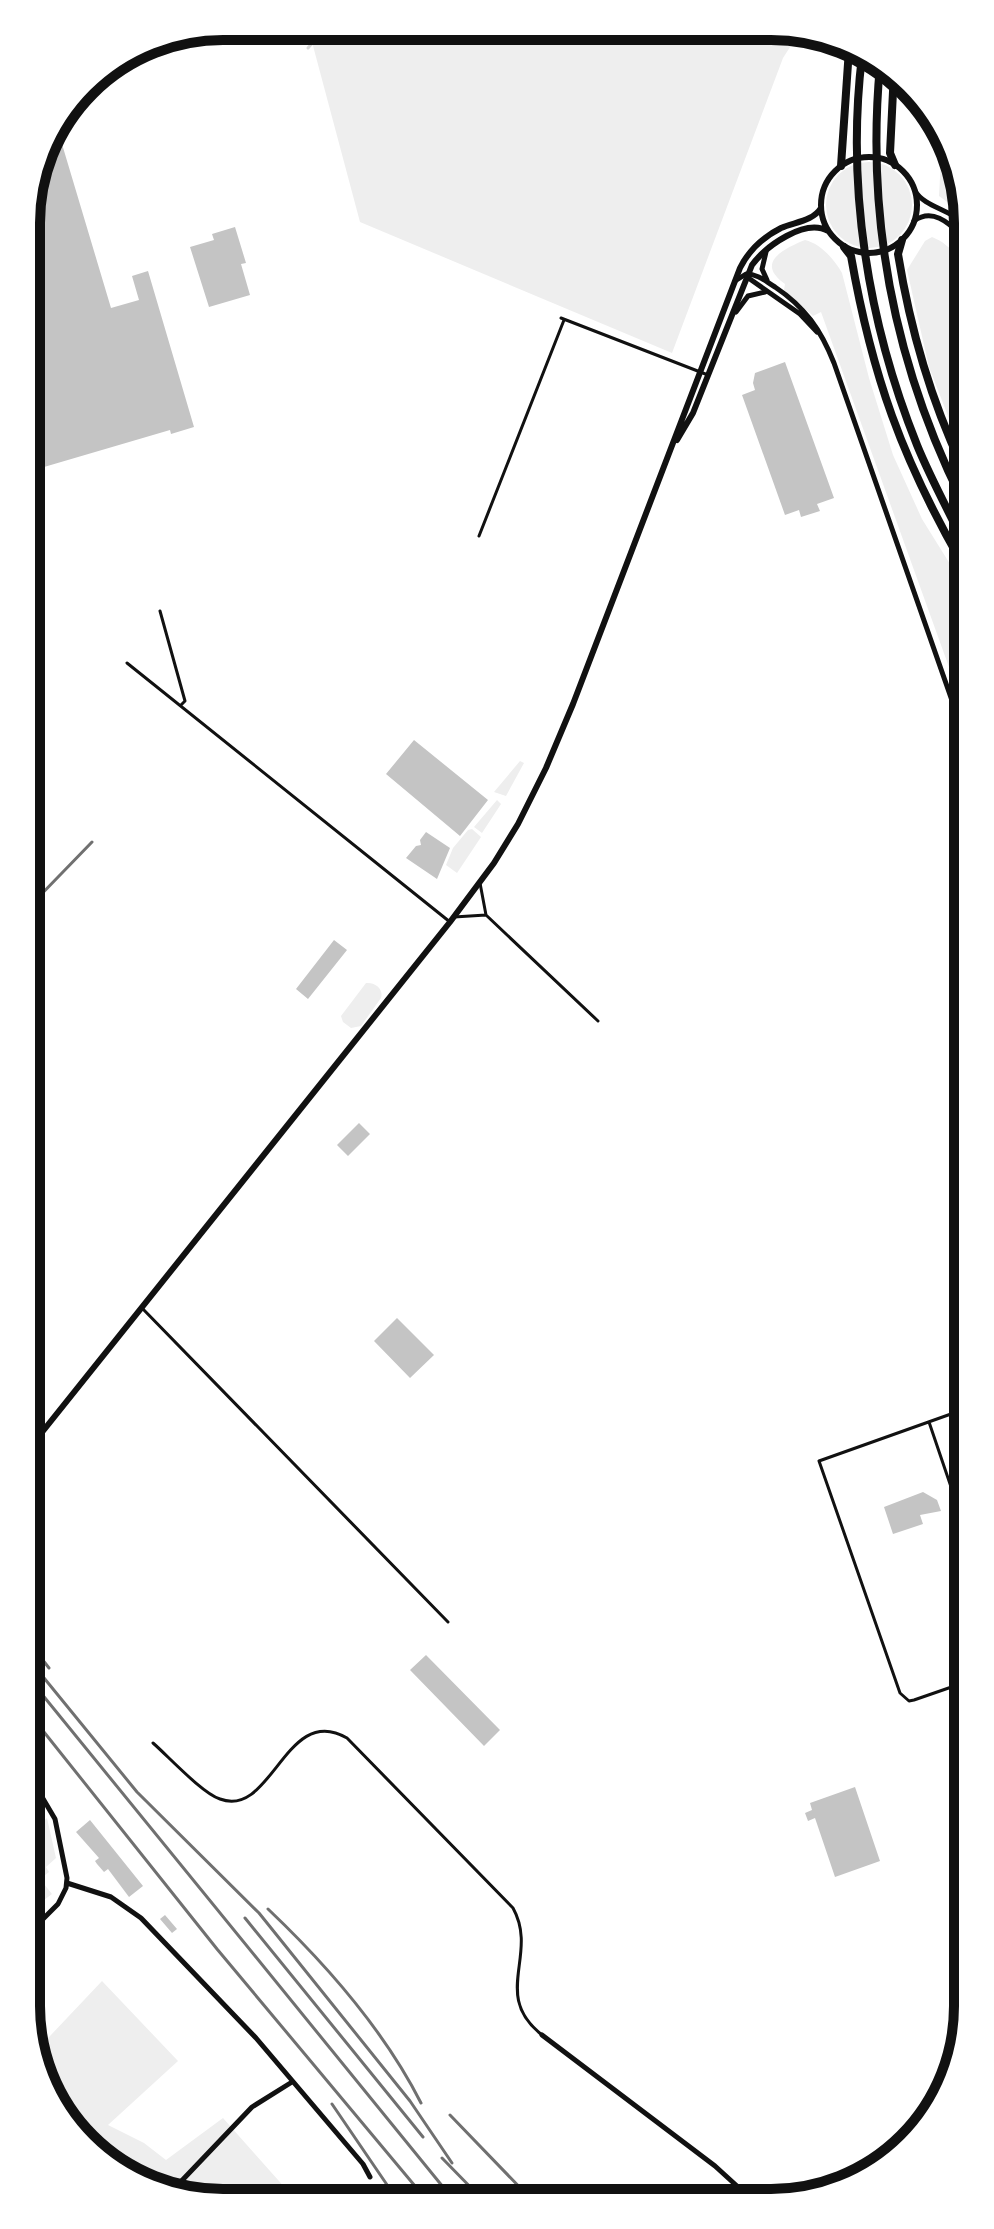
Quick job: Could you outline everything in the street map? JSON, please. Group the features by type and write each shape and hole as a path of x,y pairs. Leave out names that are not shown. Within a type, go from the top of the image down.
{"main road":[{"path":"841,166 848,58"},
{"path":"862,65 858,136 860,209 868,272 883,345 918,448 954,522"},
{"path":"879,76 875,136 878,209 885,266 901,341 927,420 954,482"},
{"path":"893,86 890,153 895,165"},
{"path":"902,240 898,254 915,336 935,402 954,447"},
{"path":"844,247 851,256 872,360 895,428 924,496 954,549"}],"street":[{"path":"40,1435 452,920 518,824 557,744 743,261 770,234 814,217 821,208 826,184 841,166 866,157 895,165 906,175 923,201 953,216"},
{"path":"673,446 690,419 746,275 768,248 785,237 822,228 844,247 859,252 874,253 889,249 902,240 914,221 917,206 915,191"},
{"path":"821,208 828,231"},
{"path":"914,221 922,216 935,216 954,230"},
{"path":"768,248 762,269 770,284"},
{"path":"743,261 746,275 805,318 827,345"},
{"path":"735,281 754,274 770,284 803,309 827,345 954,706"},
{"path":"725,330 748,296 759,292 770,293"},
{"path":"40,1794 55,1819 67,1883 58,1904 40,1923"},
{"path":"67,1883 111,1897 141,1918 256,2038 363,2164 370,2177"},
{"path":"542,2035 703,2156 740,2189"},
{"path":"180,2183 252,2107 292,2082"}],"lane":[{"path":"479,536 563,319 708,375"},
{"path":"160,611 185,701 181,705"},
{"path":"127,663 452,920 486,915"},
{"path":"480,883 486,915 598,1021"},
{"path":"141,1307 448,1622"},
{"path":"954,1413 819,1461 900,1693 909,1701 954,1686"},
{"path":"929,1422 954,1496"},
{"path":"153,1743 213,1796 233,1802 253,1793 296,1744 308,1736 329,1732 349,1740 513,1908 521,1933 519,2007 527,2022 542,2035"}],"shaded area":[{"path":"311,40 793,42 783,58 672,353 360,222"},
{"path":"941,156 948,175 953,206 939,196"},
{"path":"869,162 885,166 899,175 908,189 912,205 908,221 899,235 885,244 869,248 853,244 839,235 830,221 826,205 830,189 839,175 853,166"},
{"path":"932,237 954,254 954,431 929,367 907,270 925,241"},
{"path":"805,240 816,245 842,273 893,455 922,519 954,571 954,681 821,312 813,316 784,290 785,284 772,270 772,263 788,248"},
{"path":"520,761 524,763 506,796 494,792"},
{"path":"497,800 501,804 482,833 474,827"},
{"path":"472,829 481,837 457,873 446,865 453,848"},
{"path":"366,983 378,987 381,998 361,1026 351,1028 341,1016"},
{"path":"47,1818 56,1858 46,1867 49,1872 40,1879 40,1825"},
{"path":"40,1879 52,1894 40,1903"},
{"path":"102,1981 178,2061 108,2125 144,2143 166,2160 223,2118 286,2189 211,2189 164,2179 131,2165 94,2135 64,2098 44,2042"}],"building":[{"path":"60,139 111,308 139,300 132,276 148,271 194,427 171,434 170,430 40,468 40,211 46,175"},
{"path":"235,227 246,263 241,264 250,295 209,307 190,247 214,240 212,234"},
{"path":"785,362 834,498 817,504 820,511 801,517 799,510 785,515 742,395 755,390 755,373"},
{"path":"414,740 488,800 460,836 386,774"},
{"path":"426,832 450,848 437,879 406,858 416,846 421,845 420,840"},
{"path":"334,940 347,950 308,999 296,989"},
{"path":"359,1123 370,1134 348,1156 337,1145"},
{"path":"397,1318 434,1355 410,1378 374,1341"},
{"path":"923,1492 937,1500 941,1511 920,1515 923,1524 893,1534 884,1507"},
{"path":"426,1655 500,1730 484,1746 410,1670"},
{"path":"855,1787 880,1861 835,1877 815,1818 808,1821 805,1813 812,1810 810,1803"},
{"path":"90,1820 143,1886 129,1897 108,1869 104,1872 97,1864 95,1861 99,1858 76,1832"},
{"path":"165,1915 177,1929 172,1933 160,1919"}],"waterway":[{"path":"308,48 315,40"}],"railway":[{"path":"40,896 92,842"},
{"path":"40,1656 49,1668"},
{"path":"40,1673 137,1792 259,1913 410,2101 452,2163"},
{"path":"40,1692 445,2189"},
{"path":"40,1727 217,1949 417,2189"},
{"path":"268,1909 353,2000 390,2050 421,2103"},
{"path":"245,1918 423,2137"},
{"path":"332,2104 390,2189"},
{"path":"450,2115 521,2189"},
{"path":"442,2158 472,2189"}]}
